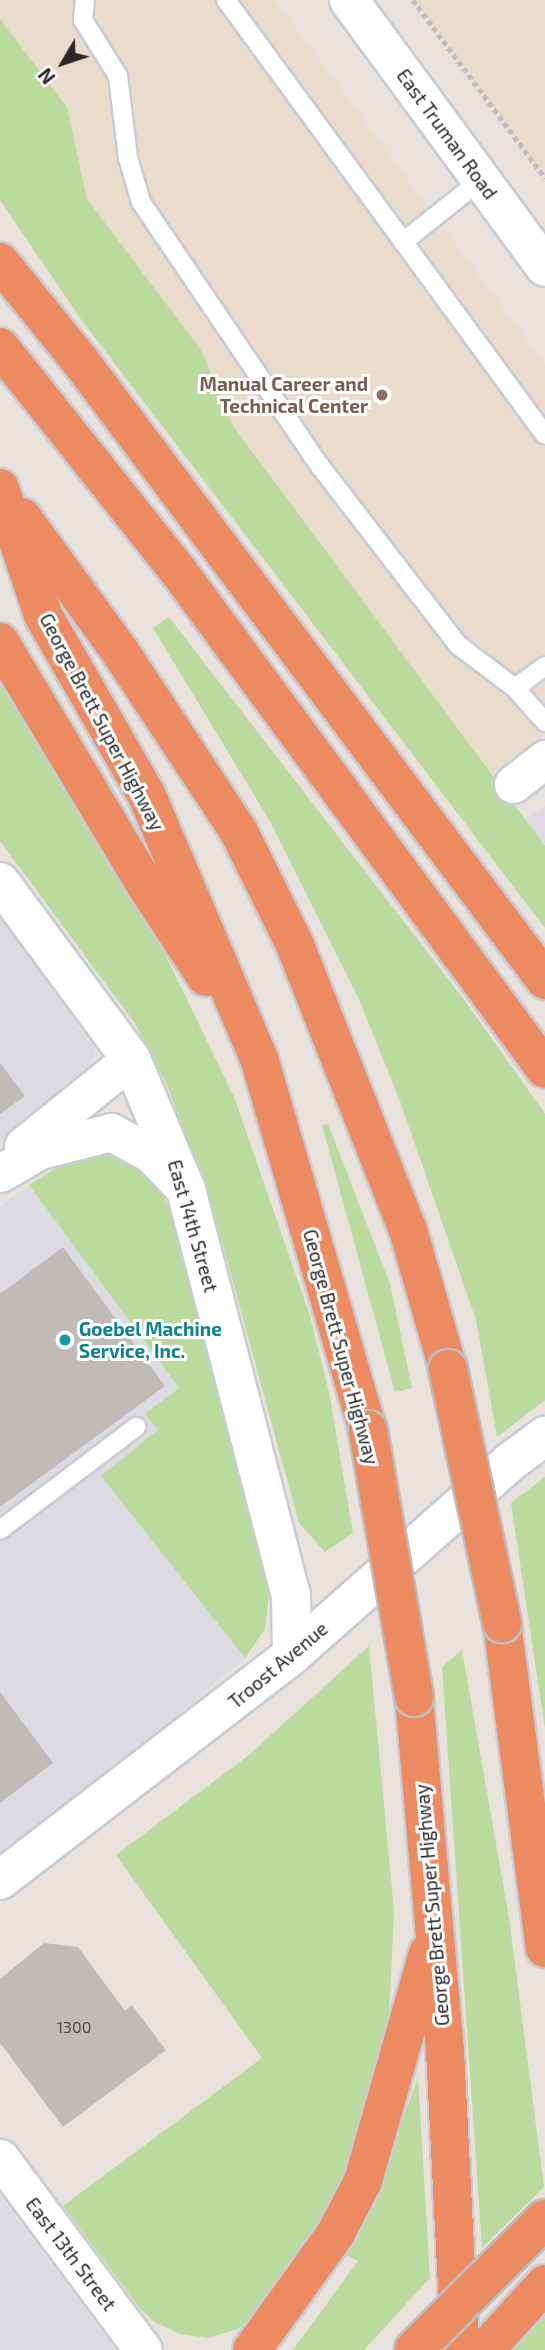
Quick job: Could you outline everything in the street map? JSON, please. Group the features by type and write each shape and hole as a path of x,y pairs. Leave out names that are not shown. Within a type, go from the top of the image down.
{"highway":[{"path":"0,234 81,362"},
{"path":"0,261 81,362 545,980"},
{"path":"0,347 179,572 545,1069"},
{"path":"2,490 121,653 239,832 295,945 408,1230 447,1369 502,1623 545,1948"},
{"name":"George Brett Super Highway","path":"2,490 43,615 147,796 259,1058 368,1430 414,1697 435,1930 460,2350"},
{"path":"0,642 146,886 259,1058"},
{"path":"252,2350 322,2254 363,2181 435,1930"},
{"path":"414,2350 545,2219"},
{"path":"485,2350 545,2284"}],"street":[{"name":"East Truman Road","path":"349,0 545,267"},
{"name":"East 14th Street","path":"0,882 131,1059 186,1189 291,1595 292,1655"},
{"path":"0,1164 131,1059"},
{"path":"0,1173 40,1150 111,1132 150,1154 186,1189"},
{"name":"Troost Avenue","path":"0,1880 292,1655 510,1462 545,1436"},
{"name":"East 13th Street","path":"0,2158 143,2350"}],"lane":[{"path":"85,0 83,20 118,76 128,158 141,202 320,466 458,645 515,688 545,722"},
{"path":"226,0 545,435"},
{"path":"403,242 481,180"},
{"path":"515,688 545,666"},
{"path":"0,1530 136,1427"}],"path":[{"path":"413,0 545,178"}],"shaded area":[{"name":"Manual Career and Technical Center","path":"0,0 275,0 545,365 545,734 491,774 232,426 201,350 87,199 67,107 0,19"},
{"path":"415,0 545,0 545,178"},
{"path":"545,805 545,848 524,820"},
{"path":"0,917 95,1050 88,1073 0,1140"},
{"path":"29,1185 179,1389 159,1430 101,1476 245,1658 119,1765 0,1853 0,1207"},
{"path":"0,2196 115,2350 0,2350"}],"green space":[{"path":"0,19 67,107 87,199 201,350 233,426 545,846 545,928 80,318 0,200"},
{"path":"169,617 468,1005 545,1114 545,1400 497,1437 476,1320 400,1101 358,997 271,823 153,628"},
{"path":"0,670 152,927 234,1097 309,1313 329,1392 353,1533 325,1552 299,1523 212,1206 167,1085 134,1022 0,841"},
{"path":"328,1124 390,1284 412,1388 395,1392 322,1125"},
{"path":"97,1152 125,1155 145,1168 179,1222 270,1586 265,1629 245,1658 101,1476 158,1430 145,1414 179,1388 29,1185 67,1161"},
{"path":"545,1477 545,1729 511,1503"},
{"path":"369,1646 394,1911 389,2016 381,2065 356,2150 315,2237 256,2316 237,2329 208,2338 180,2334 153,2321 138,2306 63,2206 262,2058 116,1855 249,1755"},
{"path":"462,1650 509,1918 544,2187 482,2248 442,1667"},
{"path":"418,2077 430,2278 364,2350 293,2350 358,2261 340,2252 389,2157"},
{"path":"545,2317 545,2350 514,2350 524,2339"}],"building":[{"path":"0,1063 25,1096 0,1114"},
{"name":"Goebel Machine Service, Inc.","path":"63,1247 165,1386 0,1507 0,1294"},
{"path":"0,1692 53,1763 0,1803"},
{"path":"44,1943 78,1947 125,2011 132,2005 166,2050 63,2127 0,2043 0,1979"}],"place":[{"name":"Manual Career and Technical Center","path":"382,395"},
{"name":"Goebel Machine Service, Inc.","path":"65,1340"}]}
